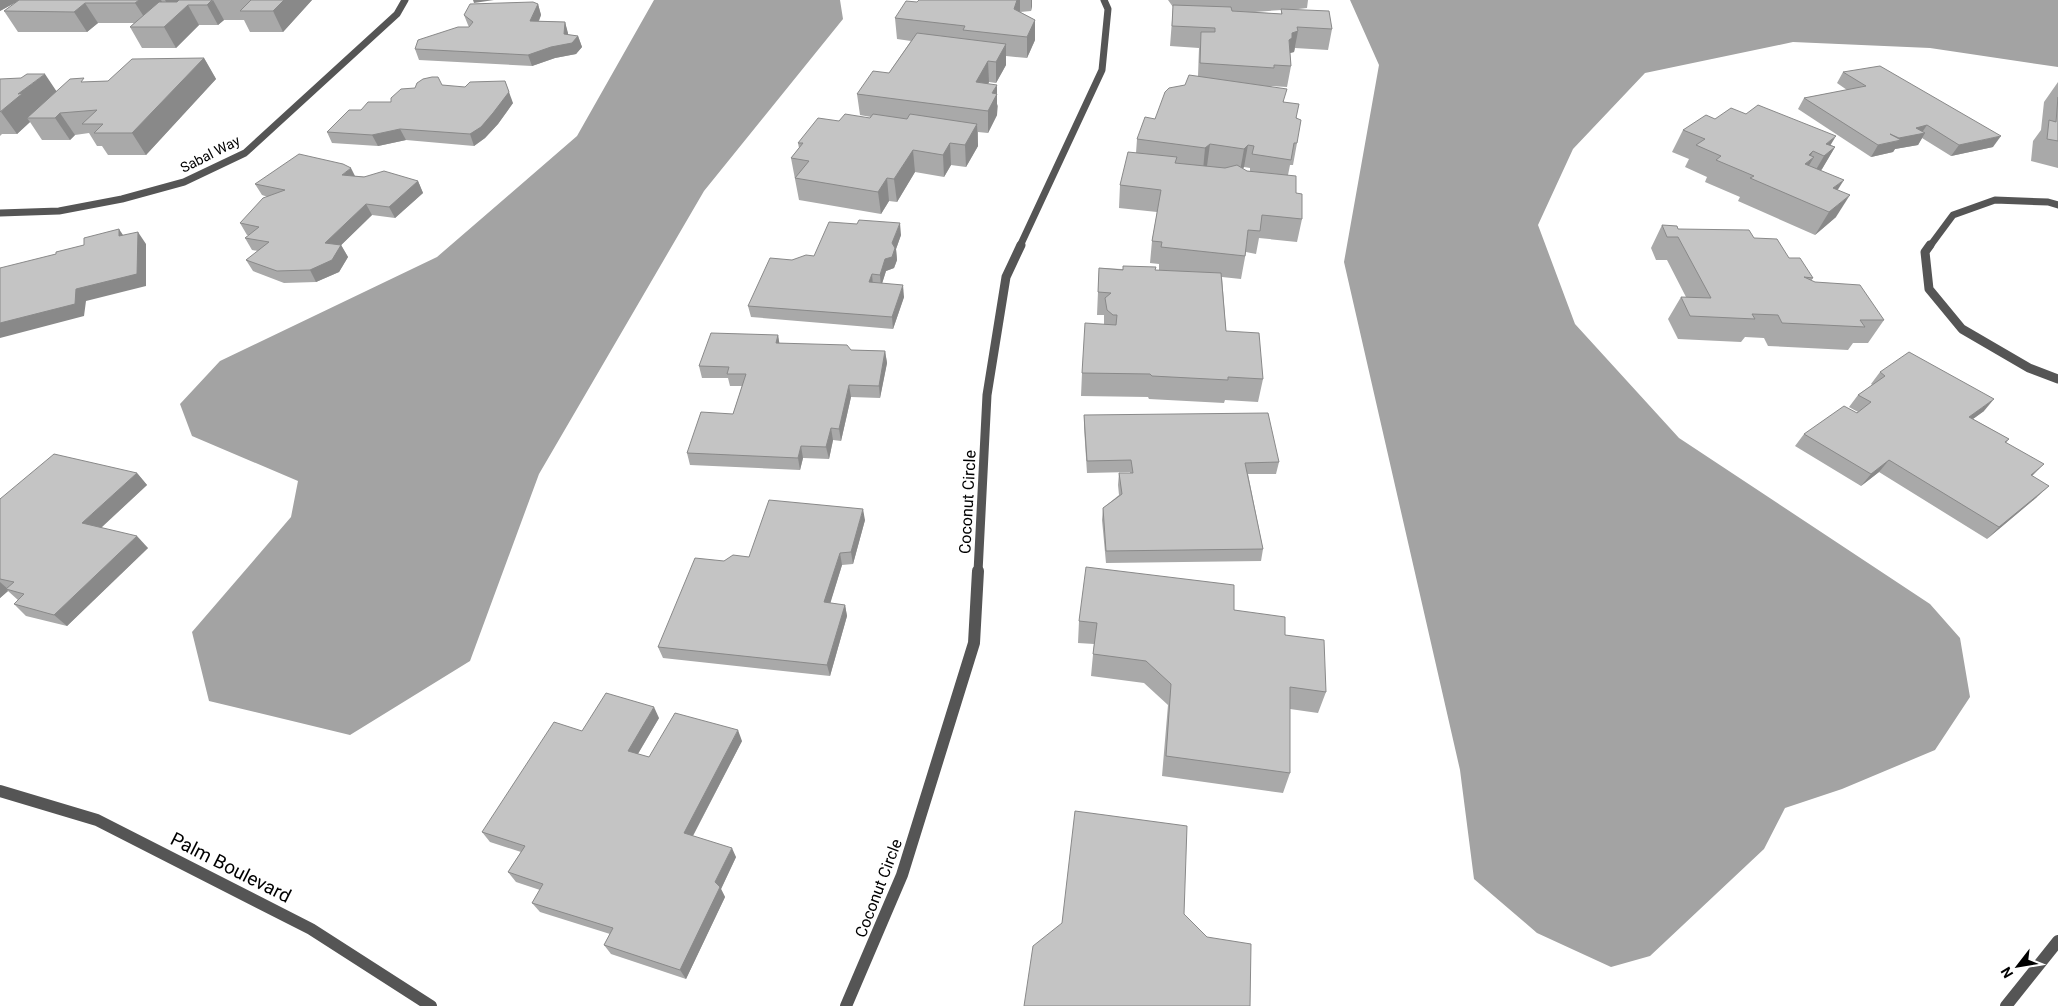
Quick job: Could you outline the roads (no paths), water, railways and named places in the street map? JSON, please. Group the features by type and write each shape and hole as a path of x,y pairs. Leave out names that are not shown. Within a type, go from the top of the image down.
{"street":[{"name":"Sabal Way","path":"0,213 59,211 122,200 184,182 245,153 397,14 405,0"},
{"name":"Coconut Circle","path":"846,1006 902,875 974,643 987,395 1006,277 1102,70 1108,9 1104,0"},
{"path":"2058,205 2048,202 1995,200 1961,212 1953,215 1925,252 1929,289 1962,329 2029,368 2058,379"},
{"name":"Palm Boulevard","path":"0,791 97,820 311,930 431,1006"},
{"path":"2006,1006 2058,941"}]}
